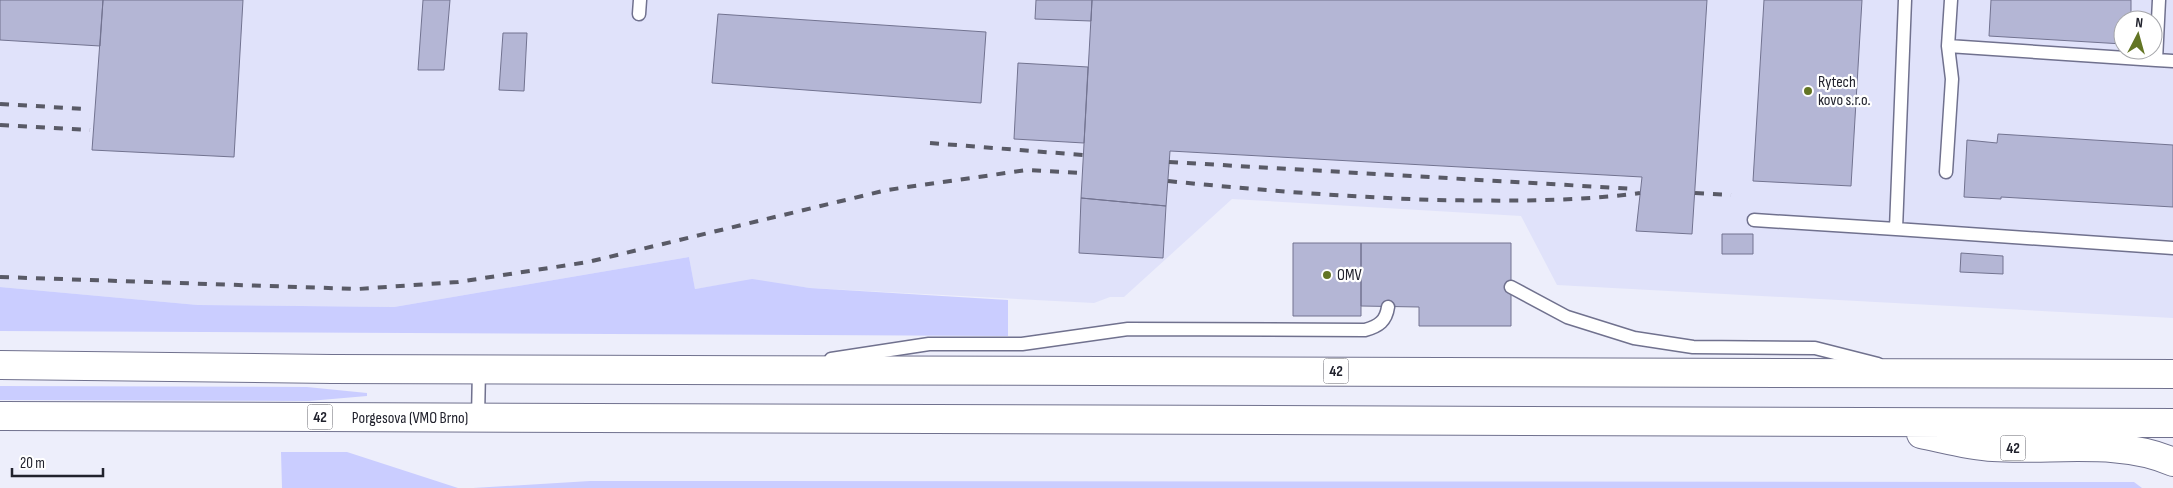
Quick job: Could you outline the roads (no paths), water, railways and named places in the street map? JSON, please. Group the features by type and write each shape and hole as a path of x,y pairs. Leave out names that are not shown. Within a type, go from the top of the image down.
{"highway":[{"name":"42","path":"0,365 479,369 2173,374"},
{"name":"Porgesova (VMO Brno)","path":"0,416 1854,422"},
{"name":"42","path":"1854,422 2173,423"},
{"name":"42","path":"1854,422 1992,447 2105,449 2143,452 2173,462"}],"lane":[{"path":"639,14 640,0"},
{"path":"1896,229 1905,0"},
{"path":"1946,172 1952,79 1948,46 1951,0"},
{"path":"1948,46 2113,57"},
{"path":"2156,60 2173,61"},
{"path":"1754,220 2173,248"},
{"path":"1511,287 1567,317 1598,328 1642,339 1693,347 1815,348 1912,372"},
{"path":"761,370 929,344 1022,344 1128,329 1365,330 1376,327 1382,322 1387,315 1388,307"},
{"path":"478,418 479,369"}],"railway":[{"path":"0,104 86,109"},
{"path":"0,125 90,130"},
{"path":"930,143 1083,155"},
{"path":"1169,162 1636,189"},
{"path":"0,277 358,289 458,282 588,262 887,190 1027,170 1083,173"},
{"path":"1168,181 1302,193 1436,200 1512,201 1640,193"},
{"path":"1695,193 1731,195"}],"place":[{"name":"Rytech kovo s.r.o.","path":"1808,91"},
{"name":"OMV","path":"1327,275"}]}
